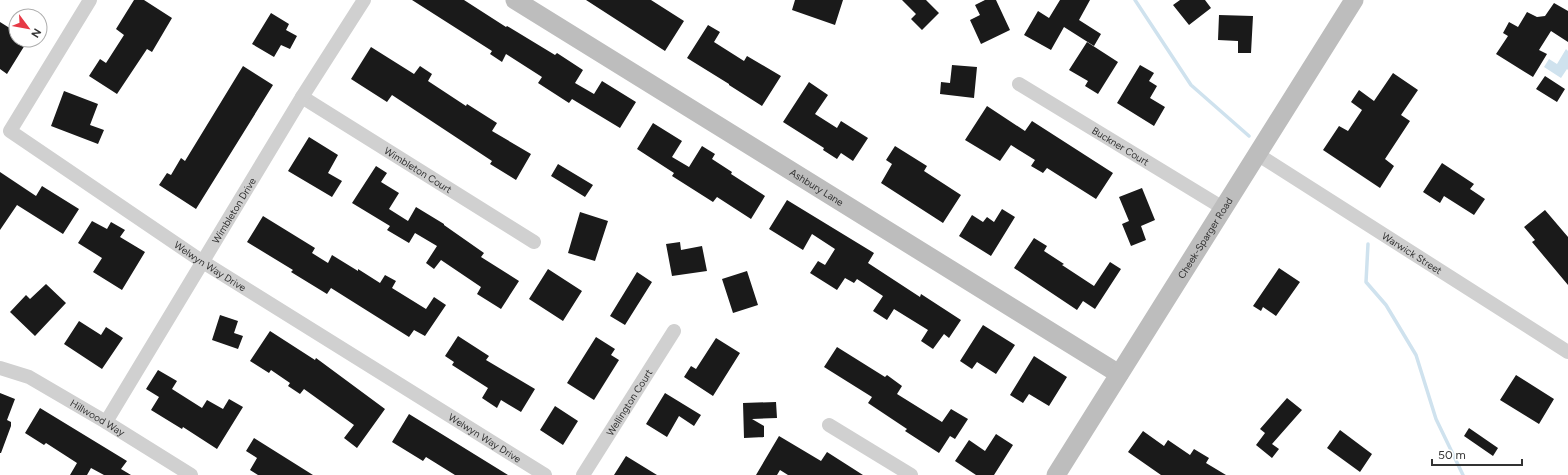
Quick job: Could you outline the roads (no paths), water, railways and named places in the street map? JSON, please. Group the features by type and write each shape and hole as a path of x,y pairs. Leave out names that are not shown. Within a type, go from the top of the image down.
{"street":[{"name":"Welwyn Way Drive","path":"90,0 10,131 203,262 545,475"},
{"name":"Wimbleton Drive","path":"106,422 302,97 364,0"},
{"name":"Ashbury Lane","path":"515,0 1119,374"},
{"name":"Cheek-Sparger Road","path":"1060,474 1119,374 1354,0"},
{"name":"Buckner Court","path":"1019,84 1223,208"},
{"name":"Wimbleton Court","path":"302,97 534,242"},
{"name":"Warwick Street","path":"1257,154 1568,352"},
{"name":"Wellington Court","path":"584,475 674,330"},
{"name":"Hillwood Way","path":"0,368 30,377 191,475"},
{"path":"829,425 910,475"}],"water":[{"path":"1566,49 1568,51 1568,70 1567,69 1561,78 1544,67 1549,59 1557,64"}],"waterway":[{"path":"1135,0 1191,85 1249,136"},
{"path":"1368,244 1366,282 1386,305 1416,355 1436,419 1463,475"}]}
